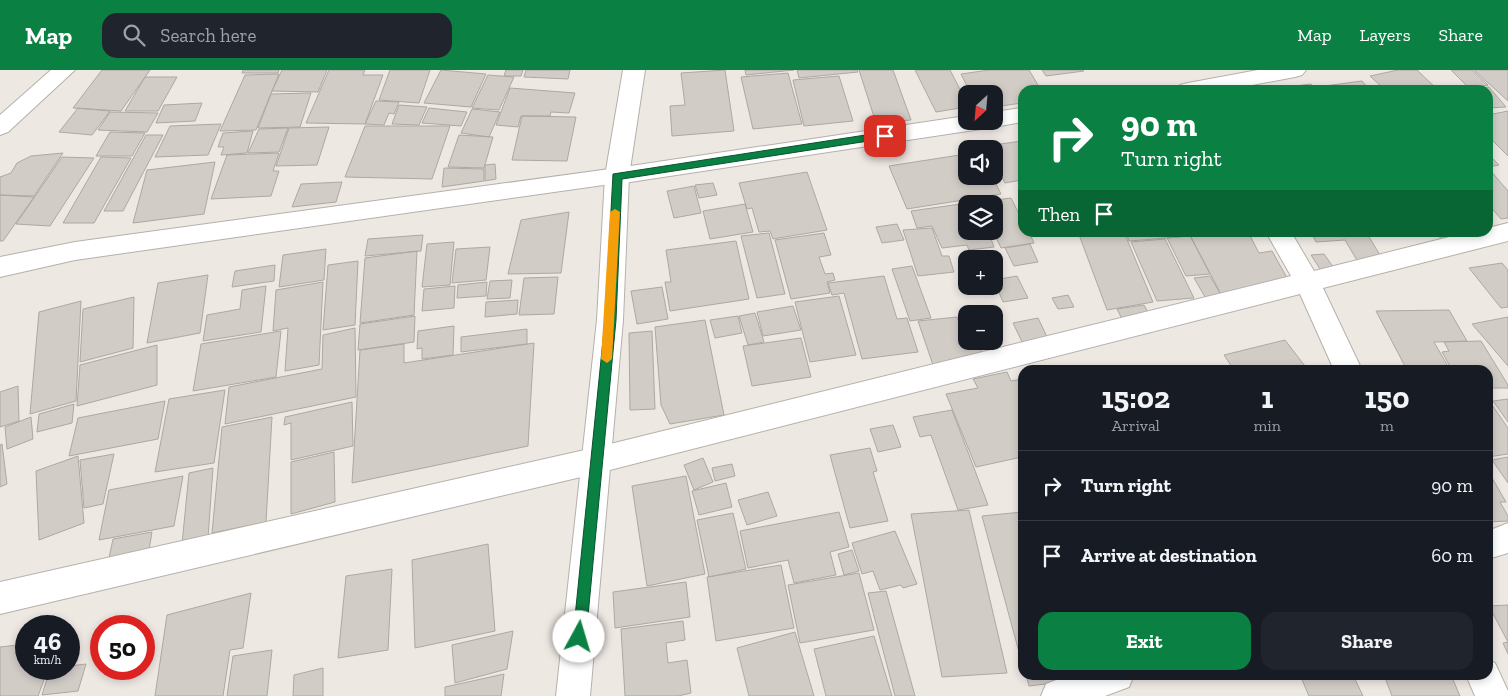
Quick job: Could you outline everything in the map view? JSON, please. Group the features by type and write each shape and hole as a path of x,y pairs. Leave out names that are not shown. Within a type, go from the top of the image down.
{"street":[{"path":"0,127 64,70"},
{"path":"573,696 598,460 610,320 617,176 634,70"},
{"path":"1191,85 1295,70"},
{"path":"1003,118 1018,116"},
{"path":"0,267 85,250 332,214 617,176 958,124"},
{"path":"1493,236 1508,232"},
{"path":"1281,237 1308,283 1346,365"},
{"path":"0,598 598,460 1488,237"},
{"path":"1493,543 1508,538"},
{"path":"1058,696 1103,680"},
{"path":"1485,680 1493,696"}],"building":[{"path":"102,70 150,70 121,111 73,108"},
{"path":"243,70 279,70 278,73 242,73"},
{"path":"282,70 327,70 318,92 272,91"},
{"path":"329,70 365,70 363,75 383,75 365,124 306,123"},
{"path":"390,70 430,70 419,103 379,100"},
{"path":"441,70 486,74 471,107 424,103"},
{"path":"506,70 523,70 521,76 504,76"},
{"path":"526,70 570,70 568,79 524,77"},
{"path":"725,70 734,131 672,136 670,106 685,105 681,73"},
{"path":"745,70 794,70 746,75"},
{"path":"797,70 857,70 858,72 799,78"},
{"path":"859,70 893,70 911,120 876,123"},
{"path":"915,70 950,70 958,86 958,108 936,112"},
{"path":"989,70 1029,70 1038,85 1018,85 1018,104 1003,106 1003,85 966,85 961,74"},
{"path":"1042,70 1083,70 1084,71 1046,76"},
{"path":"1398,70 1417,70 1433,85 1380,85 1370,76"},
{"path":"1451,70 1472,70 1488,85 1466,85"},
{"path":"1474,70 1508,70 1508,101 1493,87 1493,85 1490,85"},
{"path":"788,73 802,124 753,129 741,77"},
{"path":"279,74 256,130 220,131 245,75"},
{"path":"488,75 514,77 499,110 472,108"},
{"path":"839,76 853,121 804,126 793,80"},
{"path":"145,77 177,77 158,111 125,111"},
{"path":"1362,81 1366,85 1332,85"},
{"path":"510,88 575,93 569,113 551,112 550,116 521,116 518,127 496,125"},
{"path":"1493,92 1506,107 1493,108"},
{"path":"311,93 300,127 258,128 271,94"},
{"path":"376,101 399,102 394,114 389,113 384,125 365,124"},
{"path":"202,103 195,121 156,123 164,105"},
{"path":"399,105 427,107 419,125 392,124"},
{"path":"78,108 110,111 92,135 59,132"},
{"path":"429,108 467,112 461,126 422,123"},
{"path":"472,109 500,112 489,137 461,133"},
{"path":"1508,111 1508,156 1493,141 1493,114"},
{"path":"110,112 158,113 147,132 98,130"},
{"path":"522,116 576,117 567,161 512,160"},
{"path":"221,124 208,155 155,157 170,126"},
{"path":"365,126 450,126 432,179 345,177"},
{"path":"329,127 317,165 276,166 289,128"},
{"path":"288,128 279,152 248,153 259,129"},
{"path":"253,131 247,153 221,155 224,147 218,147 223,133"},
{"path":"110,132 145,133 132,156 96,156"},
{"path":"146,135 163,135 123,211 104,211"},
{"path":"459,135 493,137 484,168 448,167"},
{"path":"1018,142 1018,181 1005,183 1003,179 1003,144"},
{"path":"63,153 34,196 0,195 0,177 11,173 17,163 31,156"},
{"path":"279,153 273,171 279,171 271,196 211,199 227,155"},
{"path":"958,155 958,185 996,185 1001,194 958,195 958,201 907,209 889,166"},
{"path":"62,157 94,158 50,226 16,224"},
{"path":"101,157 131,158 94,223 63,223"},
{"path":"1493,159 1499,165 1493,166"},
{"path":"215,162 204,214 133,223 147,170"},
{"path":"495,164 496,179 485,181 485,165"},
{"path":"444,168 484,169 484,181 442,187"},
{"path":"807,172 827,230 773,239 770,231 759,232 752,208 747,209 739,183"},
{"path":"1493,174 1508,191 1508,218 1501,219 1493,210"},
{"path":"342,182 336,202 292,207 301,184"},
{"path":"713,183 717,195 699,198 695,185"},
{"path":"694,186 701,213 674,218 667,191"},
{"path":"0,195 34,197 3,241 0,241"},
{"path":"1011,198 1018,212 1018,237 1031,237 1034,243 1001,248 997,240 1003,240 1003,199"},
{"path":"745,204 753,232 710,239 703,211"},
{"path":"958,204 958,240 991,240 994,247 969,250 967,245 942,248 932,226 917,228 911,211"},
{"path":"569,212 561,273 508,274 521,220"},
{"path":"897,224 904,240 882,243 876,227"},
{"path":"932,228 942,256 949,256 954,272 918,276 903,230"},
{"path":"769,233 785,294 757,298 741,236"},
{"path":"824,233 831,255 819,257 825,274 833,273 835,280 827,282 830,293 791,299 775,240"},
{"path":"423,235 421,251 365,256 368,239"},
{"path":"1080,237 1126,237 1153,302 1107,310"},
{"path":"1128,237 1179,237 1129,241"},
{"path":"1191,237 1251,237 1259,253 1272,251 1286,276 1283,284 1223,298"},
{"path":"1191,237 1210,274 1186,276 1167,238"},
{"path":"1314,237 1369,237 1383,260 1358,262 1345,240 1316,242"},
{"path":"1440,237 1456,237 1458,239 1444,242"},
{"path":"1165,239 1194,298 1157,301 1131,242"},
{"path":"736,241 749,299 670,311 665,282 671,282 666,250"},
{"path":"454,242 450,285 422,287 427,244"},
{"path":"1030,244 1038,262 1014,266 1005,248"},
{"path":"490,247 486,280 452,283 456,249"},
{"path":"326,249 324,280 279,287 283,255"},
{"path":"417,251 414,315 360,323 365,258"},
{"path":"1324,254 1336,271 1322,272 1311,255"},
{"path":"358,261 355,325 323,330 328,265"},
{"path":"1502,263 1508,270 1508,307 1501,308 1469,268"},
{"path":"275,265 274,281 232,287 235,271"},
{"path":"912,266 931,318 910,321 892,269"},
{"path":"208,275 200,333 147,343 158,283"},
{"path":"884,276 897,319 907,318 918,352 862,359 844,293 832,295 828,283"},
{"path":"1017,276 1028,298 1003,302 1000,295 1003,295 1003,278"},
{"path":"1210,276 1224,300 1208,302 1194,278"},
{"path":"558,277 554,314 519,315 524,278"},
{"path":"512,280 510,298 487,299 490,281"},
{"path":"323,282 319,365 285,371 288,328 273,331 276,290"},
{"path":"487,282 486,296 457,298 458,285"},
{"path":"266,286 261,332 203,341 207,315 240,309 242,290"},
{"path":"455,286 454,308 422,311 424,289"},
{"path":"662,287 668,319 637,324 631,291"},
{"path":"1068,295 1074,307 1058,309 1052,298"},
{"path":"839,296 856,355 810,362 795,302"},
{"path":"134,297 133,348 80,362 83,309"},
{"path":"518,300 517,314 485,317 486,302"},
{"path":"81,301 76,401 30,414 39,312"},
{"path":"1144,305 1150,316 1123,321 1117,309"},
{"path":"793,306 801,330 763,336 757,312"},
{"path":"1449,310 1467,341 1434,342 1447,365 1404,365 1376,311"},
{"path":"755,313 764,342 748,345 739,316"},
{"path":"415,316 414,342 358,350 360,324"},
{"path":"738,316 742,333 715,338 710,320"},
{"path":"957,317 958,350 981,350 984,358 933,365 918,321"},
{"path":"1508,317 1508,366 1472,324"},
{"path":"1038,318 1049,341 1024,346 1013,323"},
{"path":"705,320 724,415 670,424 661,405 655,327"},
{"path":"454,326 453,355 422,359 422,348 417,349 418,331"},
{"path":"355,328 356,397 225,424 229,387 322,369 323,335"},
{"path":"527,329 527,344 461,352 461,337"},
{"path":"281,331 276,377 193,391 201,344"},
{"path":"652,331 655,409 630,410 629,333"},
{"path":"801,338 811,377 752,386 743,346"},
{"path":"1285,340 1304,365 1231,365 1224,355"},
{"path":"1481,341 1508,388 1493,388 1493,365 1449,365 1442,352 1449,351 1444,342"},
{"path":"534,343 528,446 352,483 360,350 404,344 404,363"},
{"path":"157,345 157,385 77,406 80,365"},
{"path":"1007,372 1011,381 1018,380 1018,458 976,467 946,394 978,388 973,379"},
{"path":"18,386 19,421 0,427 0,392"},
{"path":"225,390 214,463 155,472 169,399"},
{"path":"1508,399 1508,422 1493,401"},
{"path":"165,401 158,439 69,456 78,418"},
{"path":"352,402 353,446 291,460 291,423 284,425 285,417"},
{"path":"74,404 72,423 37,432 39,414"},
{"path":"1493,406 1508,428 1508,454 1493,456"},
{"path":"952,410 988,505 958,510 931,435 920,437 913,417"},
{"path":"31,417 33,439 7,449 5,427"},
{"path":"272,417 266,522 212,533 222,427"},
{"path":"893,425 901,447 878,452 870,429"},
{"path":"2,444 7,484 0,487 0,445"},
{"path":"870,448 877,471 873,472 888,521 850,528 830,455"},
{"path":"334,452 335,502 291,514 291,462"},
{"path":"114,454 103,504 84,508 80,460"},
{"path":"78,456 84,523 39,540 36,471"},
{"path":"1508,457 1508,483 1493,461 1493,460"},
{"path":"703,458 713,482 694,490 684,465"},
{"path":"732,464 735,476 715,481 712,468"},
{"path":"213,468 208,538 182,544 189,473"},
{"path":"183,476 174,526 99,540 109,490"},
{"path":"686,476 705,574 647,586 632,486"},
{"path":"1493,480 1506,502 1500,502 1508,516 1508,521 1493,522"},
{"path":"726,483 732,507 699,515 692,491"},
{"path":"768,492 777,516 747,525 738,500"},
{"path":"969,510 1007,673 942,677 911,514"},
{"path":"839,512 849,547 830,552 836,575 794,583 788,560 748,568 740,531"},
{"path":"1018,512 1018,648 982,516"},
{"path":"733,513 746,569 709,577 697,520"},
{"path":"895,531 917,584 903,588 901,585 880,590 873,571 862,574 852,543"},
{"path":"152,532 149,550 109,558 113,539"},
{"path":"488,544 495,631 415,648 412,560"},
{"path":"852,550 859,571 844,575 838,554"},
{"path":"781,565 794,628 716,641 707,577"},
{"path":"392,569 388,650 338,658 346,576"},
{"path":"859,573 874,630 800,643 788,585"},
{"path":"686,582 690,617 615,628 613,592"},
{"path":"886,591 915,696 895,696 868,593"},
{"path":"251,593 243,648 230,650 223,696 155,696 167,615"},
{"path":"1508,605 1508,642 1493,614 1493,606"},
{"path":"683,621 685,640 666,643 668,663 687,660 691,693 678,696 625,696 621,629"},
{"path":"513,631 507,669 455,683 452,645"},
{"path":"795,632 814,696 749,696 737,648"},
{"path":"874,636 892,696 826,696 814,649"},
{"path":"1508,642 1508,654 1503,643"},
{"path":"15,645 15,680 44,680 38,696 0,696 0,647"},
{"path":"272,650 267,696 227,696 233,656"},
{"path":"86,664 78,691 42,695 47,680 80,680 80,665"},
{"path":"323,668 323,696 293,696 294,675"},
{"path":"504,674 501,696 445,696 445,687"},
{"path":"1027,680 1079,680 1029,686"},
{"path":"1302,680 1355,680 1363,696 1309,696"},
{"path":"1386,680 1453,680 1460,696 1392,696"}],"slow traffic":[{"path":"607,359 615,212"}],"route":[{"path":"579,637 598,460 610,320 617,176 885,136"}]}
